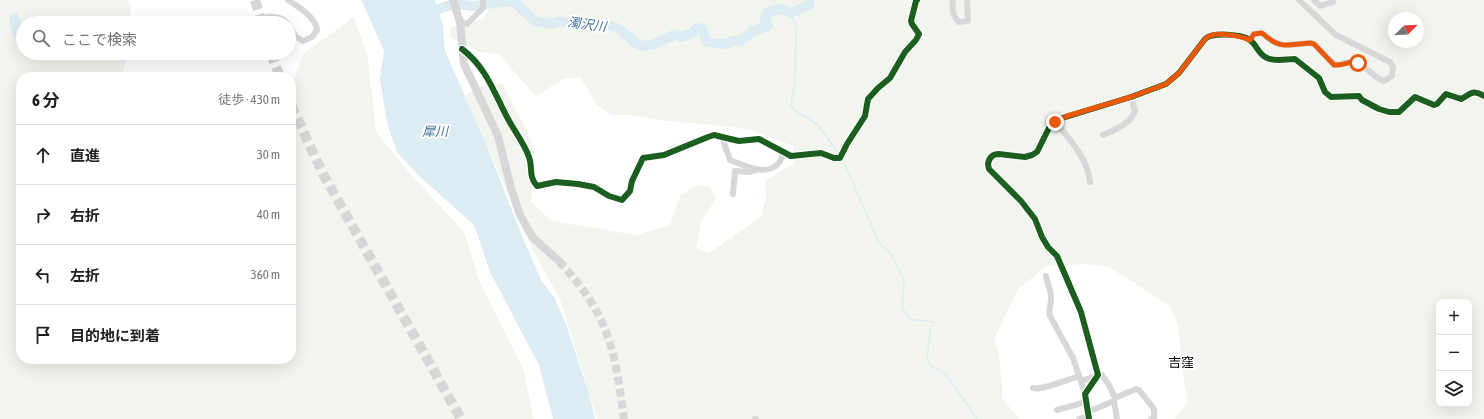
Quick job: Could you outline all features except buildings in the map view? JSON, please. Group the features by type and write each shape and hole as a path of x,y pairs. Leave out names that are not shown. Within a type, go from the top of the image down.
{"street":[{"path":"288,0 312,19 316,25 317,30 312,37 303,41 296,37"},
{"path":"453,0 460,22 464,64 498,136 511,188 520,215 534,238 559,261"},
{"path":"460,22 467,24 483,8 483,0"},
{"path":"462,49 476,61 492,85 508,119 523,143 530,159 531,178 537,186 556,182 578,184 594,187 609,196 622,200 630,191 632,181 643,158 664,155 708,137 722,136 739,141 759,139 791,156 821,153 834,158 841,157 847,144 865,116 868,99 890,78 905,52 918,38 919,34 911,21 917,0"},
{"path":"953,0 952,9 954,18 963,23 968,21 967,0"},
{"path":"1250,40 1254,34 1262,33 1271,41 1280,45 1287,46 1311,43 1314,44 1334,65 1354,62 1358,63 1377,79 1384,81 1392,76 1393,67 1390,62 1336,34 1299,0"},
{"path":"1314,0 1320,6 1333,2"},
{"path":"1085,394 1098,375 1082,316 1057,256 1048,247 1042,237 1035,219 1021,201 995,176 988,166 989,160 995,154 1024,157 1032,155 1037,152 1049,128 1055,122 1067,116 1162,86 1173,79 1208,36 1213,34 1240,36 1250,40 1260,54 1266,58 1276,60 1295,59 1319,78 1325,92 1331,97 1359,96 1370,104 1388,112 1399,112 1412,98 1415,97 1434,106 1446,94 1461,99 1473,92 1484,96"},
{"path":"1103,135 1121,126 1132,117 1135,111 1131,97"},
{"path":"1055,122 1075,145 1089,173 1090,182"},
{"path":"722,136 730,160 756,170"},
{"path":"733,194 735,171 750,172 768,169 778,163 784,152"},
{"path":"1046,276 1047,285 1052,295 1049,313 1073,358 1085,394 1089,416"},
{"path":"1033,388 1037,390 1080,378 1102,375 1115,399 1116,419"},
{"path":"1079,419 1089,416 1133,389 1138,390 1154,409 1154,418 1151,419"},
{"path":"1058,410 1086,402"}],"shaded area":[{"path":"0,0 128,0 131,7 130,16 16,16 16,60 126,60 122,72 16,72 16,364 296,364 296,74 303,54 354,17 368,58 376,132 413,177 464,232 480,283 524,371 533,419 0,419"},
{"path":"494,0 1484,0 1484,419 1175,419 1188,402 1184,382 1178,325 1170,306 1109,267 1085,264 1047,266 1018,289 994,339 999,355 1003,399 1019,419 597,419 560,299 533,250 465,96 481,86 502,83 527,131 534,150 531,202 552,221 635,235 670,225 681,195 698,185 710,187 716,199 701,221 696,248 709,253 761,217 765,200 766,180 793,164 793,146 752,130 658,120 631,115 611,115 597,105 580,77 563,79 536,96 498,54 479,52 450,37 450,28 483,19"}],"water":[{"name":"犀川","path":"360,0 435,0 443,26 445,51 487,146 522,236 542,282 554,297 567,327 589,394 595,419 553,419 539,365 491,274 474,225 417,174 397,152 387,123 380,79 384,51 362,1"},
{"path":"17,12 19,16 16,16 16,37 13,36 10,27 10,15"}],"waterway":[{"name":"濁沢川","path":"425,14 453,4 474,6 514,2 535,21 550,24 561,21 574,24 605,24 613,26 637,44 643,46 652,45 676,34 681,37 692,33 697,28 702,29 707,42 726,44 734,41 740,41 753,31 768,26 765,19 766,14 769,12 779,9 791,13 809,5 810,0"},
{"path":"791,13 796,28 795,80 791,106 797,112 818,125 840,155"},
{"path":"842,158 879,243 891,254 904,280 902,307 909,319 934,322 930,330 927,359 930,365 945,373 977,419"}],"tunnel":[{"path":"255,0 260,16"},
{"path":"274,60 278,72"},
{"path":"296,116 323,174 461,419"},
{"path":"559,261 589,298 603,325 615,364 624,419"}],"cycle path":[{"path":"462,49 478,64 489,81 527,152 533,179 537,186 556,182 578,184 594,187 609,196 622,200 630,191 632,181 643,158 664,155 714,135 739,141 759,139 791,156 821,153 834,158 840,158 865,116 868,99 890,78 905,52 916,40 919,34 911,21 917,0"},
{"path":"1089,419 1085,394 1098,375 1081,312 1057,256 1048,247 1042,237 1035,219 1021,201 989,169 988,164 991,157 999,154 1025,157 1032,155 1037,152 1049,128 1059,119 1131,97 1166,84 1179,73 1205,39 1214,35 1234,35 1246,38 1250,40 1264,56 1270,59 1295,59 1319,78 1325,92 1331,97 1359,96 1362,100 1379,109 1389,112 1399,112 1415,97 1434,105 1437,104 1446,94 1461,99 1474,93 1484,96"}],"district":[{"name":"吉窪","path":"1181,362"}],"route":[{"path":"1055,122 1067,116 1131,97 1166,84 1179,73 1205,39 1213,34 1240,36 1250,40 1254,34 1262,33 1271,41 1280,45 1287,46 1294,44 1314,44 1334,65 1350,62 1358,63"}]}
